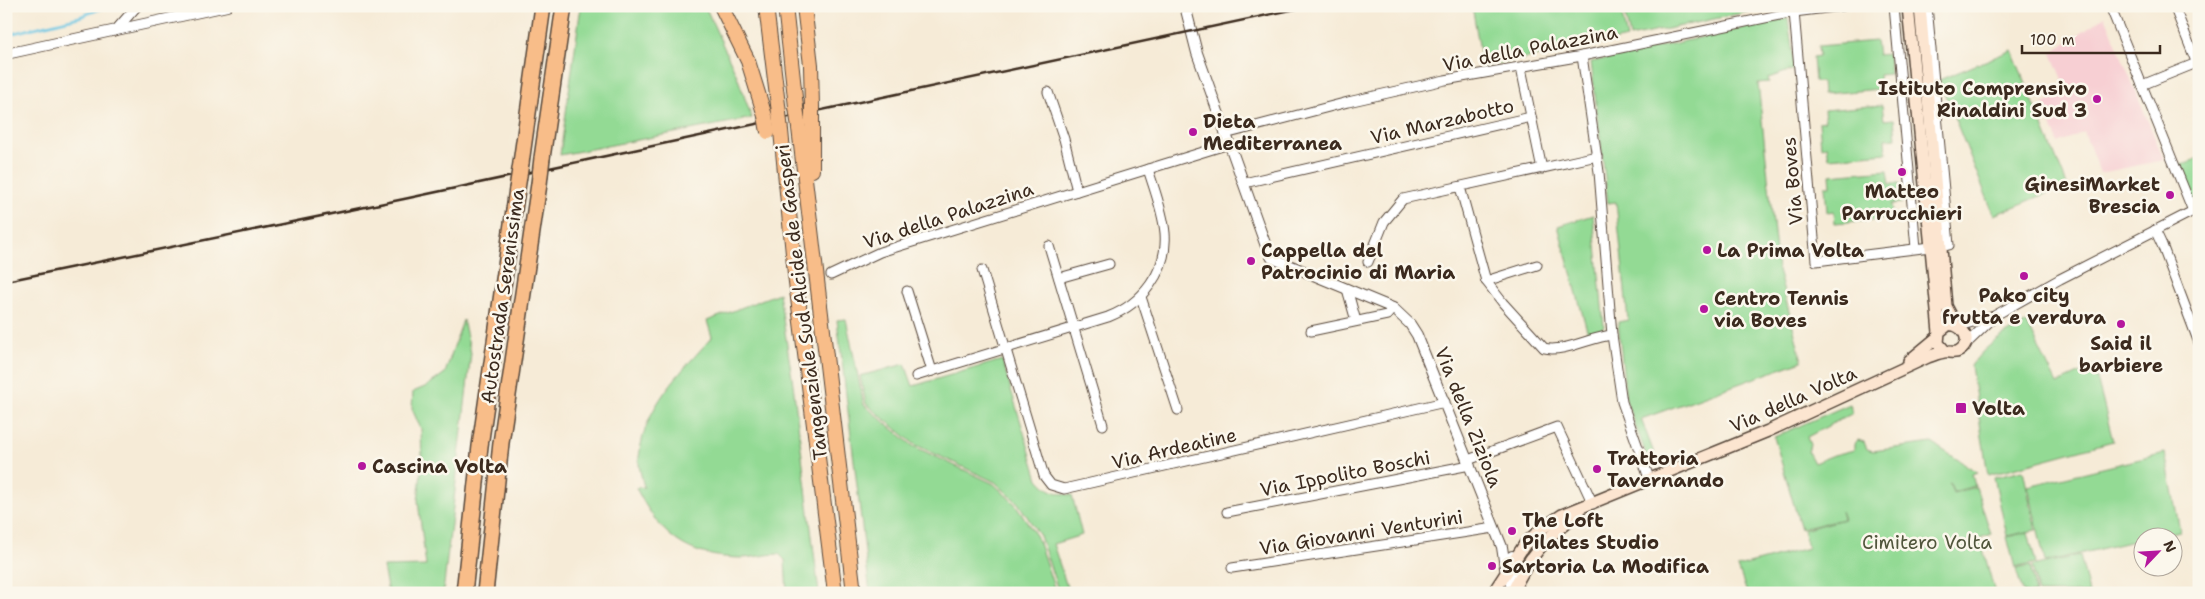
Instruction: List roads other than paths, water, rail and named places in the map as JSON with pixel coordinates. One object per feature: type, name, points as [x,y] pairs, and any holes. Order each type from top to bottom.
[{"type":"highway","name":"Autostrada Serenissima","points":[[464,593],[478,464],[543,6]]},
{"type":"highway","name":"Autostrada Serenissima","points":[[485,593],[501,444],[564,6]]},
{"type":"highway","points":[[721,6],[772,115]]},
{"type":"highway","name":"Tangenziale Sud Alcide de Gasperi","points":[[766,6],[772,115],[786,177],[796,280],[828,537],[833,593]]},
{"type":"highway","name":"Tangenziale Sud Alcide de Gasperi","points":[[785,6],[796,107],[806,126],[812,220],[822,275],[831,408],[854,593]]},
{"type":"highway","points":[[804,6],[812,107],[806,126]]},
{"type":"main road","points":[[1908,6],[1936,247],[1946,306],[1958,326],[1965,332],[1965,344]]},
{"type":"main road","points":[[1920,6],[1936,247],[1940,341]]},
{"type":"main road","name":"Via della Volta","points":[[1493,593],[1525,544],[1548,524],[1562,516],[1776,427],[1900,368],[1940,341],[1948,325],[1958,326]]},
{"type":"main road","name":"Via della Volta","points":[[1940,341],[1957,352],[1965,344]]},
{"type":"main road","name":"Via della Volta","points":[[1512,592],[1521,571],[1535,552],[1554,533],[1590,505]]},
{"type":"street","points":[[115,31],[137,6]]},
{"type":"street","points":[[6,54],[227,6]]},
{"type":"street","name":"Via della Ziziola","points":[[1185,6],[1197,53],[1267,249],[1272,258],[1393,308],[1402,314],[1418,335],[1502,547]]},
{"type":"street","name":"Via della Palazzina","points":[[822,275],[880,252],[1148,169],[1227,139],[1348,102],[1445,80],[1521,68],[1794,12],[1843,6]]},
{"type":"street","points":[[1894,6],[1916,248]]},
{"type":"street","points":[[1927,6],[1949,245],[1936,247]]},
{"type":"street","points":[[2110,6],[2196,210]]},
{"type":"street","points":[[2142,85],[2198,65],[2174,6]]},
{"type":"street","name":"Via Boves","points":[[1794,12],[1816,261],[1936,247]]},
{"type":"street","points":[[1582,56],[1597,156],[1612,335],[1622,402],[1650,480]]},
{"type":"street","name":"Via Marzabotto","points":[[1521,68],[1542,168]]},
{"type":"street","points":[[1048,92],[1064,139],[1077,191]]},
{"type":"street","name":"Via Marzabotto","points":[[1244,183],[1531,117]]},
{"type":"street","points":[[1368,262],[1384,222],[1403,199],[1597,156]]},
{"type":"street","points":[[916,376],[1121,312],[1141,297],[1153,281],[1164,248],[1163,221],[1148,169]]},
{"type":"street","points":[[1460,187],[1486,281],[1503,303],[1544,348],[1553,350],[1597,337],[1612,335]]},
{"type":"street","name":"Via della Volta","points":[[1958,326],[1994,316],[2089,263],[2196,210]]},
{"type":"street","points":[[2155,230],[2199,343]]},
{"type":"street","points":[[1049,246],[1103,425]]},
{"type":"street","points":[[1059,278],[1109,264]]},
{"type":"street","points":[[1486,281],[1538,266]]},
{"type":"street","name":"Via Ardeatine","points":[[982,270],[1044,476],[1051,484],[1064,490],[1445,402]]},
{"type":"street","points":[[1347,289],[1356,321]]},
{"type":"street","points":[[907,290],[932,372]]},
{"type":"street","points":[[1141,297],[1178,410]]},
{"type":"street","points":[[1311,331],[1387,315],[1393,308]]},
{"type":"street","name":"Via della Volta","points":[[1965,344],[1994,316]]},
{"type":"street","name":"Via Ippolito Boschi","points":[[1227,512],[1469,463],[1557,427],[1590,505]]},
{"type":"street","name":"Via Giovanni Venturini","points":[[1232,568],[1494,528]]},
{"type":"street","points":[[1502,547],[1515,560],[1518,568],[1510,582],[1512,592]]},
{"type":"street","points":[[1502,547],[1506,574]]},
{"type":"waterway","points":[[6,35],[79,17],[108,6]]},
{"type":"railway","points":[[6,281],[404,199],[1310,6]]},
{"type":"place","name":"Istituto Comprensivo Rinaldini Sud 3","points":[[2097,99]]},
{"type":"place","name":"Dieta Mediterranea","points":[[1193,132]]},
{"type":"place","name":"Matteo Parrucchieri","points":[[1902,172]]},
{"type":"place","name":"GinesiMarket Brescia","points":[[2170,195]]},
{"type":"place","name":"La Prima Volta","points":[[1707,250]]},
{"type":"place","name":"Cappella del Patrocinio di Maria","points":[[1251,261]]},
{"type":"place","name":"Pako city frutta e verdura","points":[[2024,276]]},
{"type":"place","name":"Centro Tennis via Boves","points":[[1704,309]]},
{"type":"place","name":"Said il barbiere","points":[[2121,324]]},
{"type":"place","name":"Volta","points":[[1961,408]]},
{"type":"place","name":"Cascina Volta","points":[[362,466]]},
{"type":"place","name":"Trattoria Tavernando","points":[[1597,469]]},
{"type":"place","name":"The Loft Pilates Studio","points":[[1512,531]]},
{"type":"place","name":"Sartoria La Modifica","points":[[1492,566]]},
{"type":"park label","name":"Cimitero Volta","points":[[1927,542]]}]
